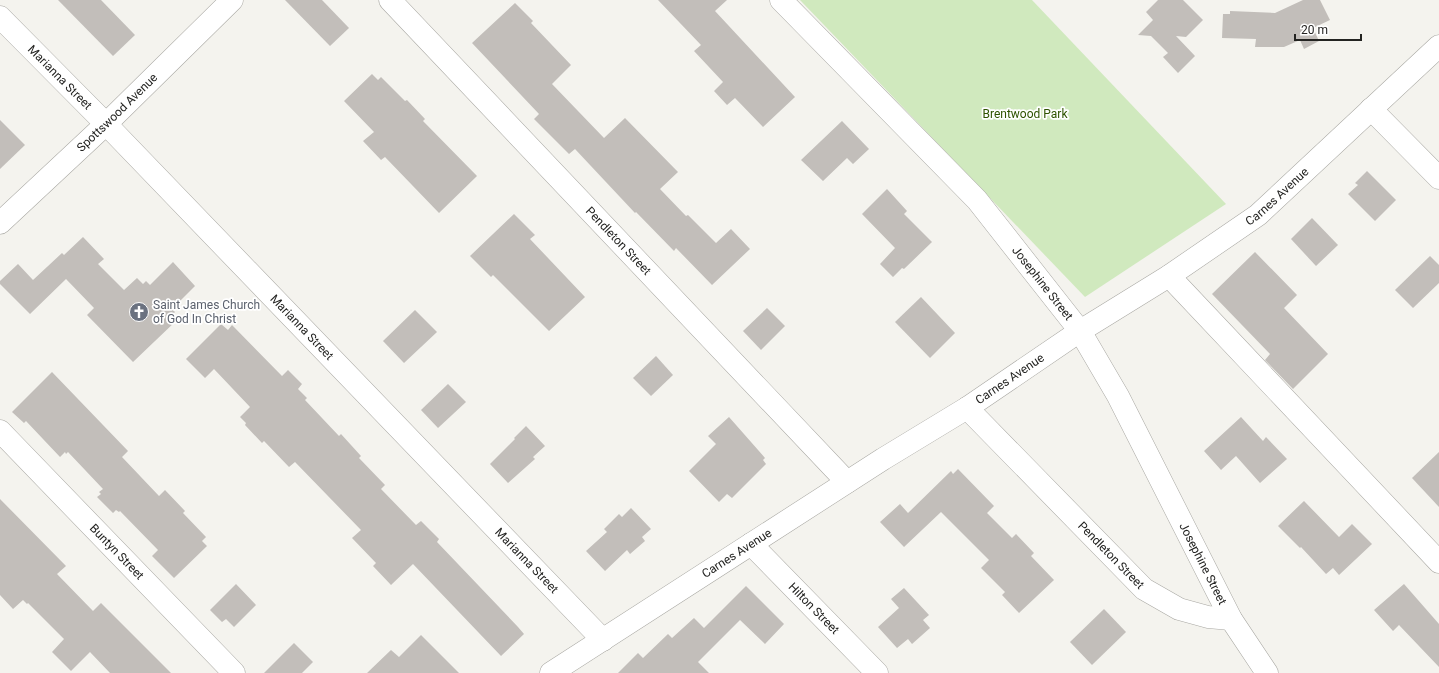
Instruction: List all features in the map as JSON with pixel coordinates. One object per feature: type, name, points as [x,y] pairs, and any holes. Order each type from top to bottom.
[{"type":"street","name":"Spottswood Avenue","points":[[0,223],[106,124],[232,0]]},
{"type":"street","name":"Pendleton Street","points":[[390,0],[847,482]]},
{"type":"street","name":"Josephine Street","points":[[781,0],[977,200],[1080,331],[1118,396],[1232,619]]},
{"type":"street","name":"Marianna Street","points":[[0,16],[603,640]]},
{"type":"street","name":"Carnes Avenue","points":[[551,673],[847,482],[967,408],[1080,331],[1169,276],[1258,215],[1439,46]]},
{"type":"street","points":[[1371,109],[1439,178]]},
{"type":"street","points":[[1169,276],[1439,562]]},
{"type":"street","name":"Pendleton Street","points":[[967,408],[1144,589],[1179,609],[1208,617],[1232,619]]},
{"type":"street","name":"Buntyn Street","points":[[0,431],[234,673]]},
{"type":"street","name":"Hilton Street","points":[[751,544],[877,673]]},
{"type":"street","points":[[1232,619],[1266,673]]},
{"type":"green space","name":"Brentwood Park","points":[[800,0],[1032,0],[1226,204],[1085,297]]},
{"type":"building","points":[[58,0],[101,0],[135,35],[113,56]]},
{"type":"building","points":[[285,0],[322,0],[349,28],[330,46]]},
{"type":"building","points":[[658,0],[727,0],[715,11],[795,97],[763,127],[735,98],[727,105],[714,91],[723,82],[694,51],[701,45]]},
{"type":"building","points":[[1158,0],[1183,0],[1203,20],[1186,37],[1176,36],[1195,56],[1178,73],[1163,57],[1168,53],[1151,36],[1138,35],[1153,20],[1146,12]]},
{"type":"building","points":[[1303,0],[1320,0],[1330,20],[1313,28],[1319,41],[1304,49],[1300,40],[1284,47],[1255,47],[1256,39],[1222,38],[1223,14],[1230,14],[1230,11],[1275,13]]},
{"type":"building","points":[[515,3],[533,21],[531,23],[571,65],[552,84],[604,138],[625,118],[678,172],[660,189],[686,216],[688,215],[716,243],[731,229],[750,249],[712,285],[676,248],[674,251],[636,212],[635,213],[575,149],[569,154],[534,119],[539,114],[472,43]]},
{"type":"building","points":[[372,74],[378,80],[381,77],[405,101],[407,100],[425,119],[423,121],[477,176],[439,213],[385,157],[381,160],[363,141],[374,132],[344,101]]},
{"type":"building","points":[[0,120],[25,145],[0,169]]},
{"type":"building","points":[[842,121],[869,149],[853,164],[847,158],[823,181],[801,160]]},
{"type":"building","points":[[1367,171],[1396,200],[1375,221],[1348,194],[1358,185],[1355,183]]},
{"type":"building","points":[[887,189],[907,211],[904,214],[932,242],[904,269],[902,268],[893,277],[880,264],[895,248],[862,214]]},
{"type":"building","points":[[514,214],[535,235],[530,239],[585,297],[549,331],[493,275],[491,277],[470,256]]},
{"type":"building","points":[[1312,218],[1338,245],[1316,266],[1291,239]]},
{"type":"building","points":[[83,237],[104,259],[98,264],[124,290],[137,278],[143,284],[146,281],[150,285],[173,262],[195,286],[172,309],[175,312],[172,315],[177,320],[133,362],[87,315],[94,308],[66,279],[30,314],[0,284],[0,281],[18,264],[33,280],[62,253],[64,255]]},
{"type":"building","points":[[1255,252],[1297,295],[1284,308],[1328,354],[1293,389],[1265,360],[1270,354],[1212,294]]},
{"type":"building","points":[[1430,256],[1439,265],[1439,283],[1413,308],[1395,290]]},
{"type":"building","points":[[921,297],[955,333],[930,358],[895,322]]},
{"type":"building","points":[[767,308],[785,326],[761,350],[743,331]]},
{"type":"building","points":[[415,310],[437,332],[404,363],[383,341]]},
{"type":"building","points":[[221,324],[228,330],[232,325],[282,376],[288,370],[302,384],[298,389],[307,398],[305,400],[339,436],[341,434],[361,456],[359,458],[385,485],[381,489],[416,525],[421,521],[439,539],[437,542],[524,634],[501,656],[413,564],[391,585],[373,566],[376,563],[352,538],[361,530],[295,462],[289,467],[264,441],[262,443],[245,425],[246,423],[240,417],[250,407],[214,369],[205,378],[186,359]]},
{"type":"building","points":[[656,356],[673,375],[651,396],[633,378]]},
{"type":"building","points":[[52,372],[128,451],[122,457],[159,496],[165,490],[185,511],[183,513],[206,537],[202,541],[207,546],[174,578],[152,556],[158,550],[120,511],[119,512],[116,510],[113,513],[97,497],[101,494],[99,492],[103,489],[68,452],[66,454],[65,452],[60,457],[26,421],[24,423],[12,412]]},
{"type":"building","points":[[448,384],[466,402],[438,428],[421,410]]},
{"type":"building","points":[[729,417],[765,458],[763,460],[766,464],[732,498],[727,494],[719,502],[689,471],[716,444],[708,436]]},
{"type":"building","points":[[1241,417],[1263,441],[1266,437],[1287,459],[1260,483],[1236,456],[1221,470],[1204,451]]},
{"type":"building","points":[[526,426],[545,446],[533,457],[535,459],[508,483],[490,464]]},
{"type":"building","points":[[1439,452],[1439,507],[1412,478]]},
{"type":"building","points":[[958,469],[994,506],[987,513],[1012,538],[1016,534],[1034,553],[1031,556],[1054,580],[1019,613],[1002,595],[1005,592],[981,568],[989,560],[941,512],[904,547],[880,522],[900,504],[908,513],[951,471],[953,474]]},
{"type":"building","points":[[0,499],[66,566],[57,574],[93,611],[101,603],[171,673],[110,673],[90,652],[71,671],[52,652],[64,639],[28,603],[27,604],[23,600],[13,609],[0,595]]},
{"type":"building","points":[[1304,501],[1339,537],[1352,524],[1372,544],[1339,575],[1333,568],[1326,574],[1301,547],[1300,548],[1278,526]]},
{"type":"building","points":[[631,508],[651,529],[642,537],[645,541],[630,554],[627,550],[605,571],[586,551],[607,532],[604,529],[619,514],[622,517]]},
{"type":"building","points":[[236,584],[256,605],[234,627],[226,619],[222,622],[210,610]]},
{"type":"building","points":[[1404,584],[1439,624],[1439,667],[1399,625],[1393,631],[1374,610]]},
{"type":"building","points":[[746,586],[784,624],[765,644],[740,620],[698,662],[709,673],[618,673],[638,653],[643,658],[668,634],[672,638],[694,618],[704,628]]},
{"type":"building","points":[[904,588],[929,615],[923,620],[930,628],[912,644],[908,639],[897,648],[878,627],[899,608],[891,599]]},
{"type":"building","points":[[1104,609],[1126,632],[1092,665],[1070,642]]},
{"type":"building","points":[[421,635],[459,673],[367,673],[391,650],[399,657]]},
{"type":"building","points":[[294,643],[313,662],[302,673],[264,673]]},
{"type":"place","name":"Saint James Church of God In Christ","points":[[139,312]]}]
